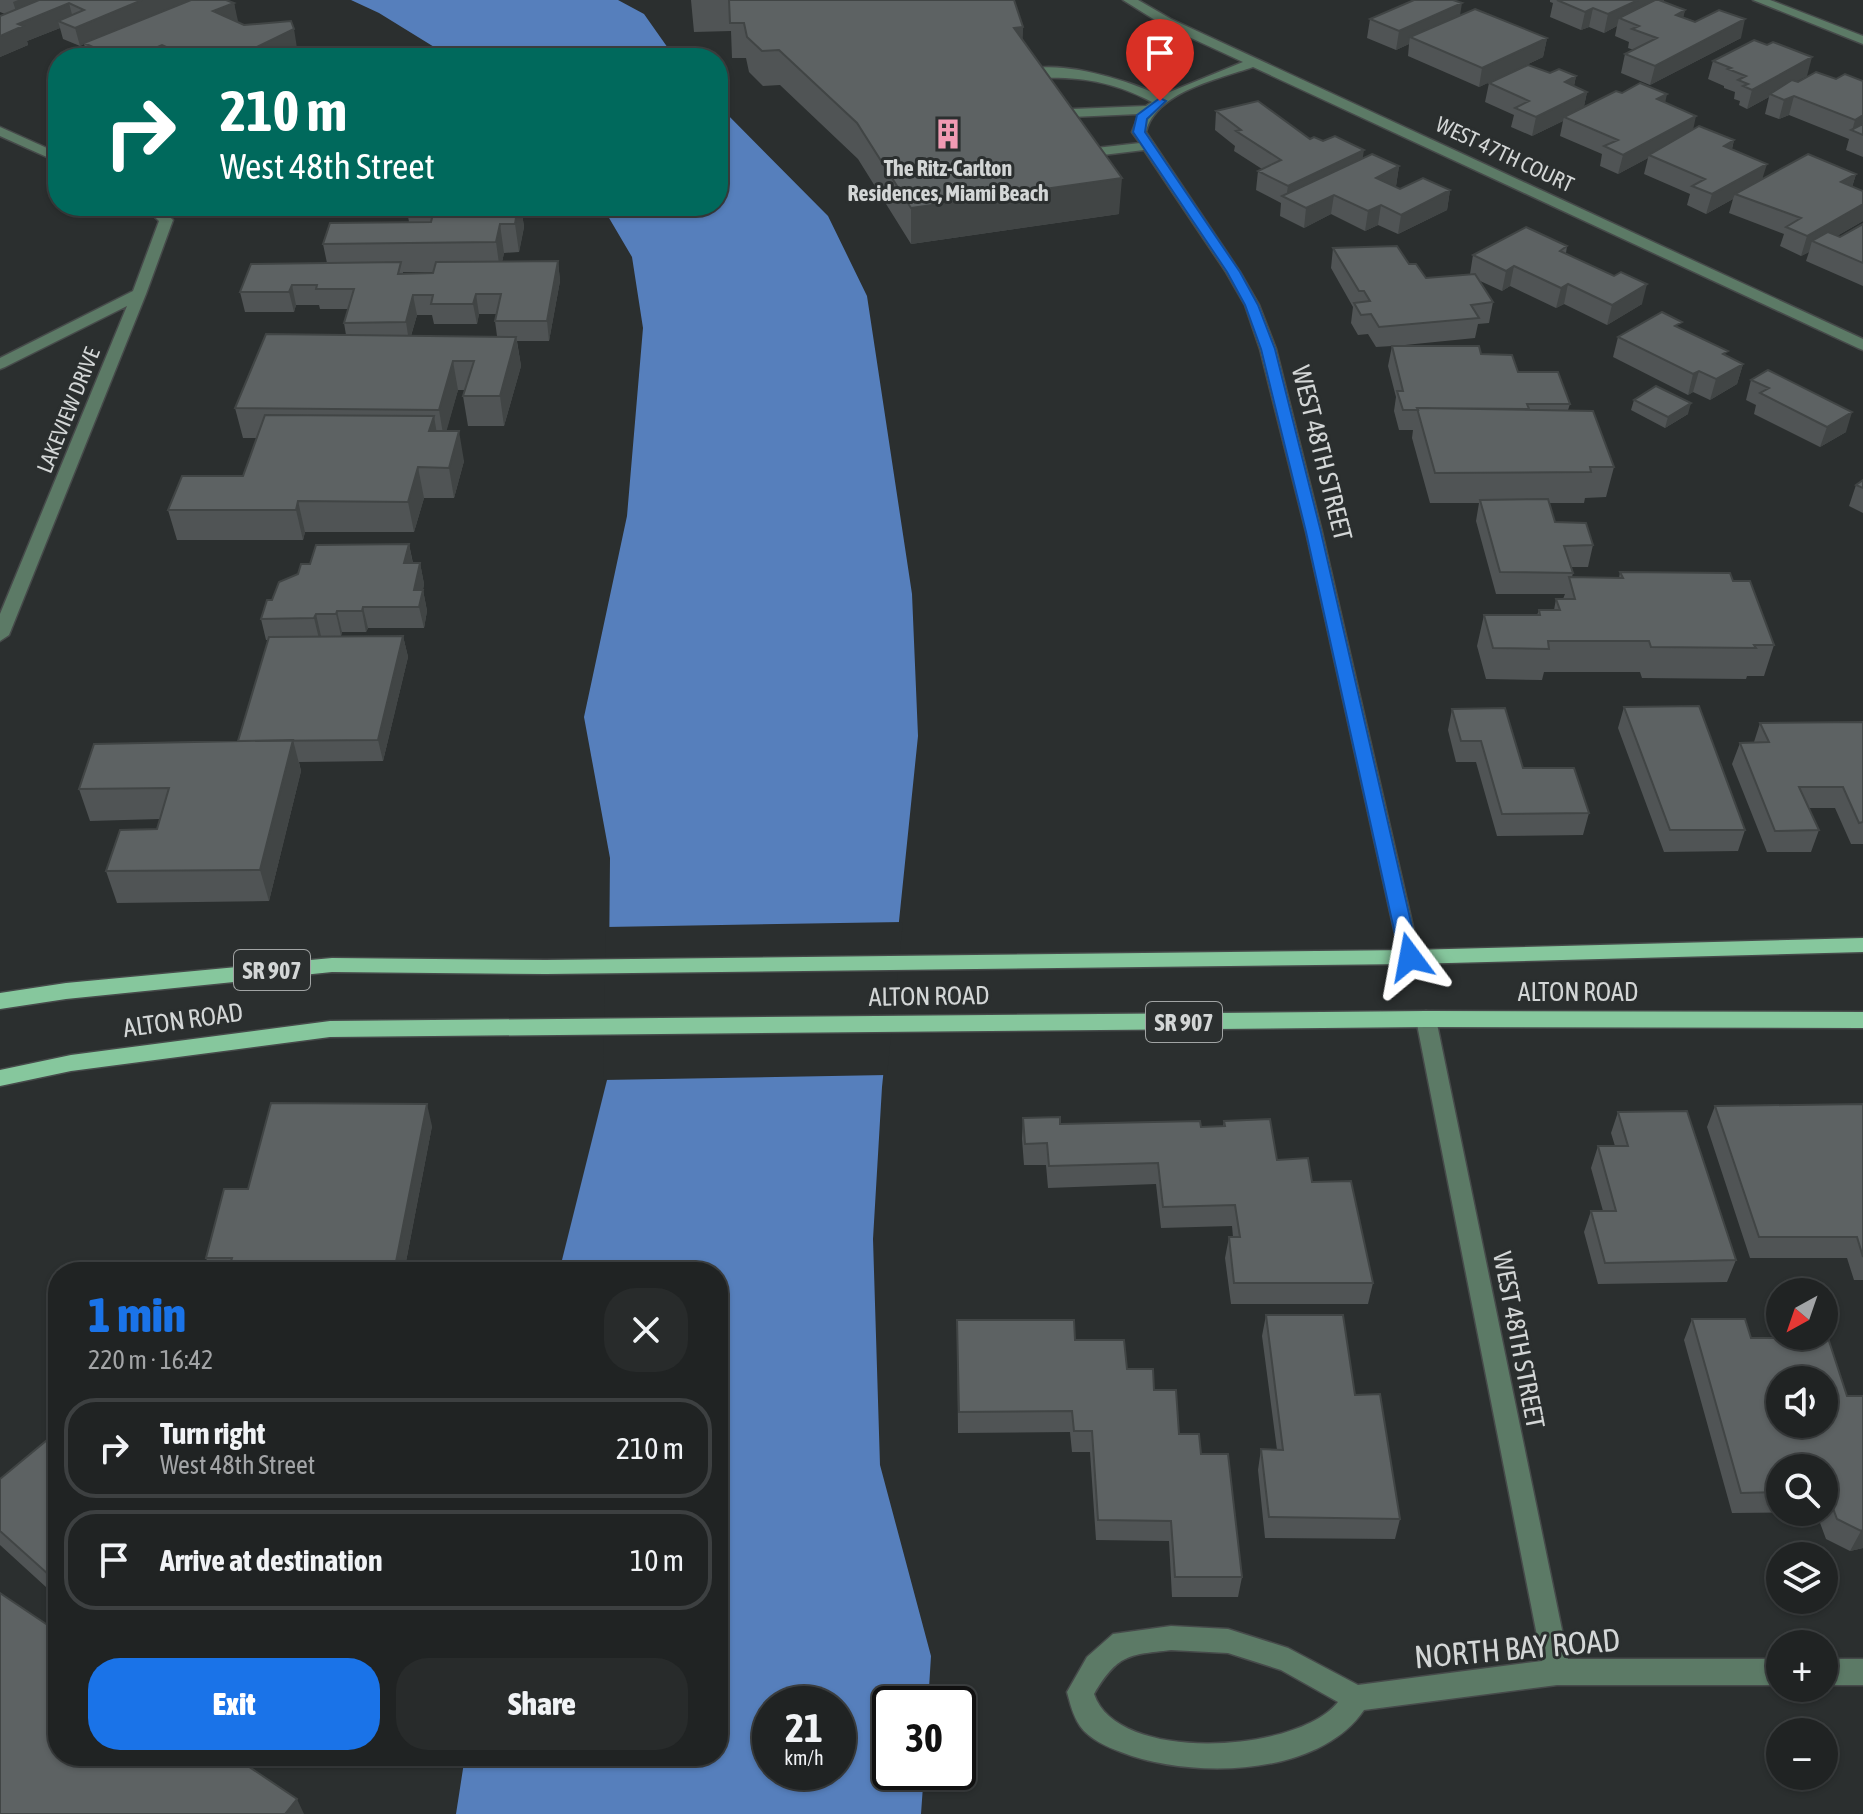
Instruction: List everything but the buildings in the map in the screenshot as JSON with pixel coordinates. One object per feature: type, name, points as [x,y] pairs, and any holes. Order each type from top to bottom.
[{"type":"main road","name":"ALTON ROAD","points":[[0,1001],[66,991],[332,965],[546,967],[1410,957],[1863,945]]},
{"type":"main road","name":"ALTON ROAD","points":[[0,1078],[71,1063],[330,1029],[1426,1019],[1863,1020]]},
{"type":"street","name":"WEST 47TH COURT","points":[[1129,0],[1158,17],[1863,345]]},
{"type":"street","points":[[1759,0],[1863,40]]},
{"type":"street","points":[[1049,114],[1154,106],[1255,62]]},
{"type":"street","points":[[1022,75],[1070,71],[1104,76],[1132,86],[1154,106]]},
{"type":"street","points":[[1078,154],[1146,146],[1138,126],[1154,106]]},
{"type":"street","points":[[0,131],[48,153]]},
{"type":"street","name":"WEST 48TH STREET","points":[[1146,146],[1233,272],[1252,305],[1268,349],[1314,532],[1410,957]]},
{"type":"street","name":"LAKEVIEW DRIVE","points":[[0,635],[139,294],[166,220],[161,216]]},
{"type":"street","points":[[0,364],[139,294]]},
{"type":"street","name":"WEST 48TH STREET","points":[[1426,1019],[1557,1672]]},
{"type":"street","points":[[1171,1638],[1228,1641],[1243,1645],[1288,1660],[1356,1698],[1339,1721],[1314,1736],[1231,1757],[1169,1754],[1126,1742],[1091,1719],[1080,1692],[1096,1666],[1122,1643],[1171,1638]]},
{"type":"street","name":"NORTH BAY ROAD","points":[[1356,1698],[1557,1672],[1766,1672]]},
{"type":"street","points":[[1838,1672],[1863,1672]]},
{"type":"water","points":[[351,0],[618,0],[644,14],[668,48],[436,48],[379,13]]},
{"type":"water","points":[[728,115],[828,216],[867,296],[912,594],[918,736],[882,1087],[873,1239],[880,1465],[931,1656],[929,1686],[872,1686],[872,1790],[923,1790],[921,1814],[456,1814],[463,1766],[728,1766],[728,1262],[562,1262],[608,1076],[610,858],[584,717],[627,516],[643,328],[632,257],[608,216],[728,216]]},
{"type":"pier","points":[[903,922],[887,1075],[603,1080],[606,927]]},
{"type":"place","name":"The Ritz-Carlton Residences, Miami Beach","points":[[948,134]]},
{"type":"route","points":[[1160,101],[1147,110],[1138,126],[1139,132],[1233,272],[1252,305],[1268,349],[1314,532],[1410,957]]}]
